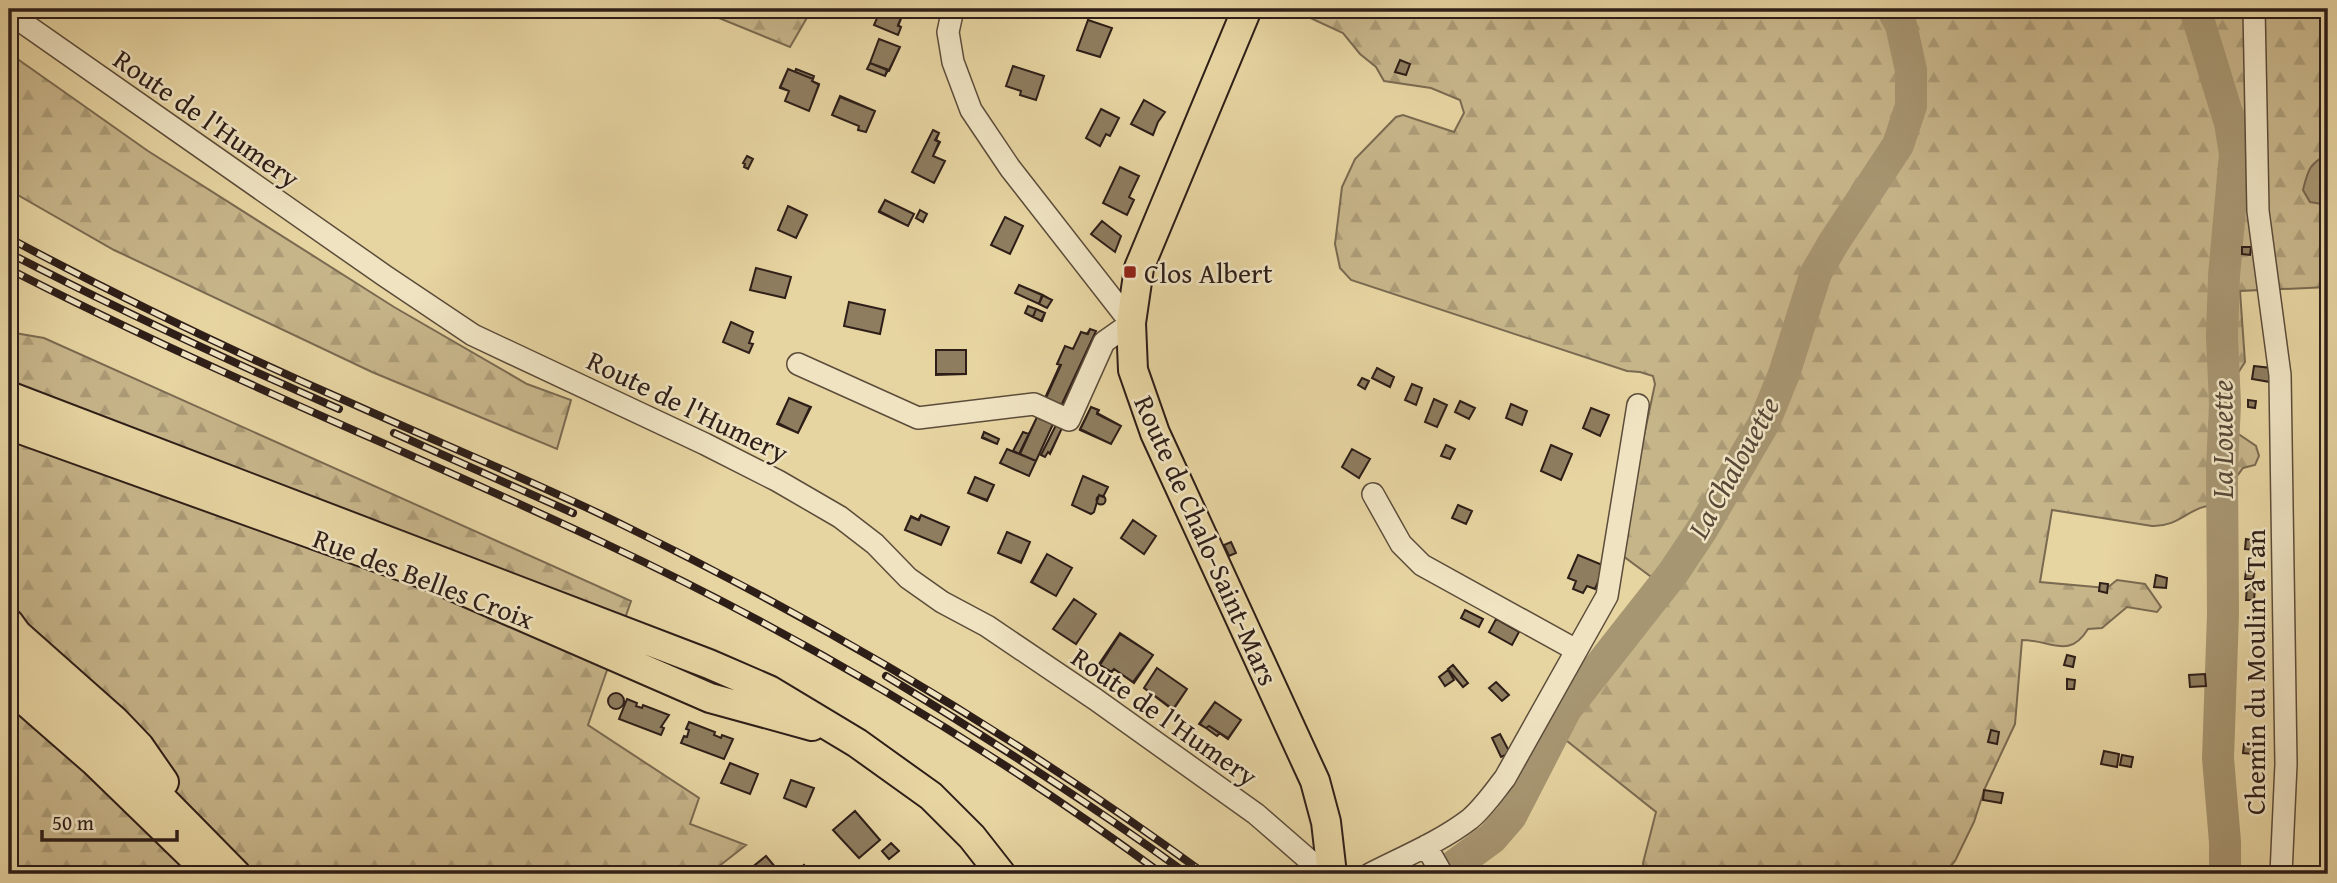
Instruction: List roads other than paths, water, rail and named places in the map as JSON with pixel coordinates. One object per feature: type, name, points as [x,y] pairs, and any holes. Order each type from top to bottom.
[{"type":"main road","name":"Route de Chalo-Saint-Mars","points":[[1247,9],[1139,268],[1132,323],[1133,370],[1155,433],[1315,781],[1326,822],[1332,874]]},
{"type":"main road","points":[[9,396],[145,447]]},
{"type":"main road","points":[[9,423],[145,447]]},
{"type":"main road","name":"Rue des Belles Croix","points":[[9,423],[432,577],[710,698],[766,701]]},
{"type":"main road","name":"Rue des Belles Croix","points":[[145,447],[709,664],[766,701],[857,743],[931,796],[972,837],[1001,874]]},
{"type":"main road","points":[[9,623],[17,634],[115,721],[139,747],[201,837]]},
{"type":"main road","points":[[9,664],[107,743],[236,874]]},
{"type":"main road","points":[[9,687],[94,762],[209,874]]},
{"type":"street","points":[[798,364],[918,418],[1034,404],[1069,420],[1104,342],[1132,323],[1010,168],[971,110],[953,62],[948,32],[953,9]]},
{"type":"street","name":"Chemin du Moulin à Tan","points":[[2254,9],[2258,211],[2280,375],[2286,764],[2281,874]]},
{"type":"street","name":"Route de l'Humery","points":[[9,13],[473,335],[705,444],[778,481],[840,517],[875,544],[908,578],[942,602],[988,626],[1138,730],[1256,814],[1325,874]]},
{"type":"street","points":[[1370,874],[1426,846],[1469,819],[1487,802],[1505,778],[1607,596],[1638,405]]},
{"type":"street","points":[[1373,494],[1401,544],[1422,565],[1576,650]]},
{"type":"street","points":[[1426,846],[1439,871]]},
{"type":"waterway","name":"La Chalouette","points":[[1443,874],[1492,838],[1511,816],[1566,709],[1673,573],[1703,528],[1764,423],[1784,374],[1816,273],[1898,145],[1911,106],[1911,70],[1901,25],[1892,9]]},
{"type":"waterway","name":"La Louette","points":[[2195,9],[2230,123],[2235,154],[2224,276],[2222,337],[2225,404],[2222,468],[2223,614],[2218,758],[2225,874]]},
{"type":"railway","points":[[9,238],[222,345],[588,508],[698,562],[848,643],[993,730],[1205,874]]},
{"type":"railway","points":[[9,253],[173,334],[339,409]]},
{"type":"railway","points":[[9,269],[156,341],[677,578],[821,654],[961,737],[1162,874]]},
{"type":"railway","points":[[394,433],[573,513]]},
{"type":"railway","points":[[886,676],[1039,772],[1187,874]]},
{"type":"place","name":"Clos Albert","points":[[1130,272]]}]
